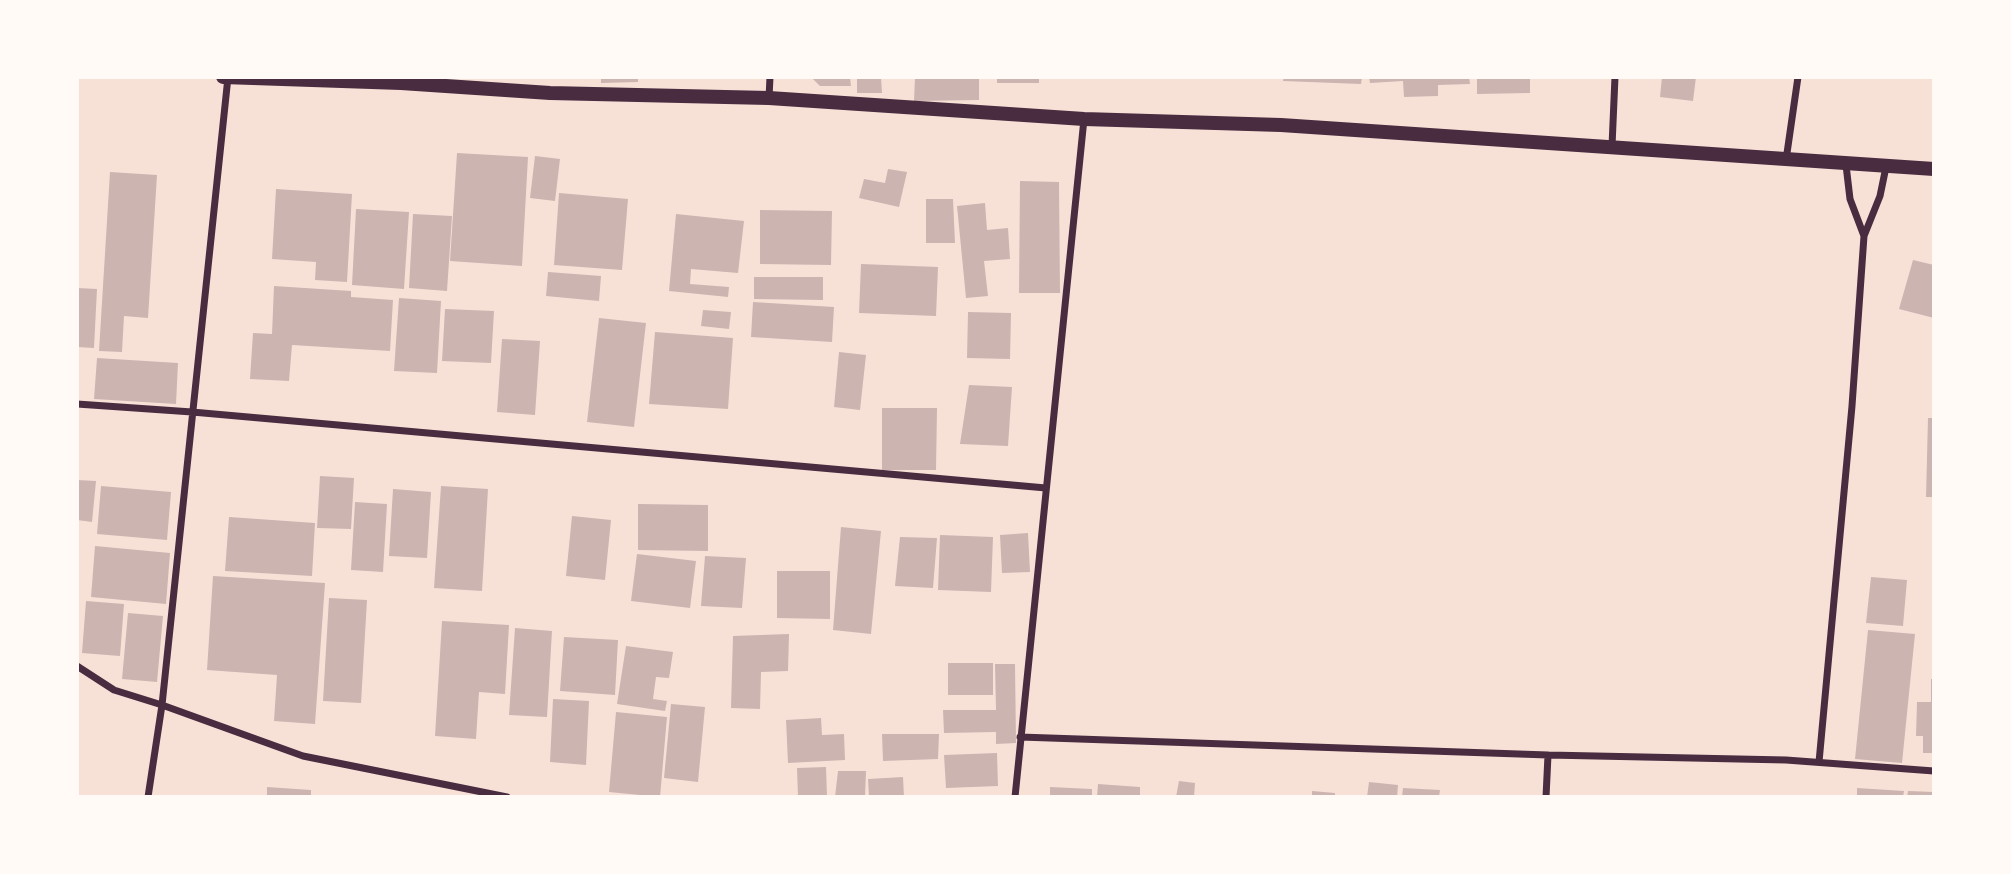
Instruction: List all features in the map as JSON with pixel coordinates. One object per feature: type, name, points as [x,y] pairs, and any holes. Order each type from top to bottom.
[{"type":"main road","points":[[225,77],[401,83],[550,93],[769,97],[1084,118],[1281,125],[1934,169]]},
{"type":"street","points":[[148,797],[162,705],[225,77]]},
{"type":"street","points":[[769,97],[770,77]]},
{"type":"street","points":[[1612,146],[1615,77]]},
{"type":"street","points":[[1786,161],[1798,77]]},
{"type":"street","points":[[1015,797],[1084,118]]},
{"type":"street","points":[[1846,165],[1850,199],[1864,236]]},
{"type":"street","points":[[1819,762],[1852,406],[1864,236],[1880,196],[1886,167]]},
{"type":"street","points":[[77,404],[1046,488]]},
{"type":"street","points":[[77,666],[114,690],[303,756],[507,797]]},
{"type":"street","points":[[1020,737],[1819,762],[1934,771]]},
{"type":"street","points":[[1546,797],[1548,755]]},
{"type":"building","points":[[601,77],[638,77],[638,82],[601,83]]},
{"type":"building","points":[[811,77],[850,77],[851,86],[820,86]]},
{"type":"building","points":[[857,77],[881,77],[882,93],[857,93]]},
{"type":"building","points":[[915,77],[979,77],[979,100],[914,101]]},
{"type":"building","points":[[997,77],[1039,77],[1039,83],[997,83]]},
{"type":"building","points":[[1284,77],[1362,77],[1361,84],[1283,81]]},
{"type":"building","points":[[1369,77],[1469,77],[1470,84],[1438,85],[1438,96],[1404,97],[1403,81],[1370,83]]},
{"type":"building","points":[[1477,77],[1530,77],[1530,93],[1477,94]]},
{"type":"building","points":[[1662,77],[1696,77],[1693,101],[1660,97]]},
{"type":"building","points":[[457,153],[528,157],[522,266],[450,261]]},
{"type":"building","points":[[535,156],[560,159],[555,201],[530,198]]},
{"type":"building","points":[[888,169],[907,172],[899,207],[859,198],[864,179],[885,183]]},
{"type":"building","points":[[110,172],[157,175],[148,318],[124,316],[122,352],[99,351]]},
{"type":"building","points":[[1020,181],[1059,182],[1060,293],[1019,293]]},
{"type":"building","points":[[276,189],[352,194],[347,282],[315,280],[316,262],[272,259]]},
{"type":"building","points":[[559,193],[628,199],[622,270],[554,265]]},
{"type":"building","points":[[926,199],[953,199],[955,243],[926,243]]},
{"type":"building","points":[[985,203],[987,230],[1008,228],[1010,259],[984,261],[988,296],[966,298],[957,206]]},
{"type":"building","points":[[356,209],[409,212],[404,289],[352,285]]},
{"type":"building","points":[[760,210],[832,211],[831,265],[760,264]]},
{"type":"building","points":[[413,214],[452,216],[447,291],[409,288]]},
{"type":"building","points":[[676,214],[744,221],[738,273],[691,269],[690,284],[729,287],[728,297],[669,291]]},
{"type":"building","points":[[1913,260],[1934,265],[1934,318],[1899,309]]},
{"type":"building","points":[[861,264],[938,267],[936,316],[859,313]]},
{"type":"building","points":[[548,272],[601,276],[599,301],[546,296]]},
{"type":"building","points":[[754,277],[823,277],[823,300],[754,299]]},
{"type":"building","points":[[274,286],[351,291],[351,297],[393,300],[390,351],[292,345],[289,381],[250,379],[253,333],[272,334]]},
{"type":"building","points":[[77,288],[97,289],[94,348],[77,347]]},
{"type":"building","points":[[399,298],[441,301],[437,373],[394,371]]},
{"type":"building","points":[[753,302],[834,307],[832,342],[751,337]]},
{"type":"building","points":[[445,309],[494,311],[491,363],[442,361]]},
{"type":"building","points":[[703,310],[731,312],[729,329],[701,326]]},
{"type":"building","points":[[968,312],[1011,313],[1010,359],[967,358]]},
{"type":"building","points":[[599,318],[646,323],[634,427],[587,422]]},
{"type":"building","points":[[655,332],[733,338],[728,409],[649,404]]},
{"type":"building","points":[[502,339],[540,341],[535,415],[497,412]]},
{"type":"building","points":[[839,352],[866,355],[860,410],[834,407]]},
{"type":"building","points":[[97,358],[178,363],[176,404],[94,399]]},
{"type":"building","points":[[969,385],[1012,387],[1008,446],[960,444]]},
{"type":"building","points":[[882,408],[937,408],[936,470],[882,470]]},
{"type":"building","points":[[1928,418],[1934,418],[1934,497],[1926,497]]},
{"type":"building","points":[[320,476],[354,478],[351,529],[317,528]]},
{"type":"building","points":[[77,480],[96,481],[92,522],[77,520]]},
{"type":"building","points":[[101,486],[171,492],[167,540],[97,534]]},
{"type":"building","points":[[441,486],[488,489],[482,591],[434,588]]},
{"type":"building","points":[[393,489],[431,492],[427,558],[389,556]]},
{"type":"building","points":[[355,502],[387,504],[383,572],[351,570]]},
{"type":"building","points":[[638,504],[708,505],[708,551],[638,550]]},
{"type":"building","points":[[572,516],[611,520],[605,580],[566,576]]},
{"type":"building","points":[[229,517],[315,523],[312,576],[225,571]]},
{"type":"building","points":[[841,527],[881,531],[871,634],[833,630]]},
{"type":"building","points":[[1028,533],[1030,572],[1002,573],[1000,535]]},
{"type":"building","points":[[940,535],[993,537],[991,592],[938,590]]},
{"type":"building","points":[[900,537],[937,538],[933,588],[895,586]]},
{"type":"building","points":[[95,546],[170,553],[166,604],[91,597]]},
{"type":"building","points":[[637,554],[696,561],[690,608],[631,601]]},
{"type":"building","points":[[705,556],[746,558],[742,608],[701,606]]},
{"type":"building","points":[[777,571],[830,571],[830,619],[777,618]]},
{"type":"building","points":[[213,576],[325,583],[315,724],[274,721],[277,675],[207,670]]},
{"type":"building","points":[[1871,577],[1907,580],[1903,626],[1866,623]]},
{"type":"building","points":[[329,598],[367,600],[361,703],[323,701]]},
{"type":"building","points":[[86,601],[124,604],[120,656],[82,653]]},
{"type":"building","points":[[128,613],[163,616],[157,682],[122,679]]},
{"type":"building","points":[[442,621],[509,625],[505,694],[479,692],[476,739],[435,736]]},
{"type":"building","points":[[515,628],[552,631],[547,717],[509,715]]},
{"type":"building","points":[[1868,630],[1915,634],[1902,763],[1855,759]]},
{"type":"building","points":[[789,634],[788,671],[761,672],[760,709],[731,708],[733,636]]},
{"type":"building","points":[[564,637],[618,640],[615,695],[560,691]]},
{"type":"building","points":[[626,646],[673,652],[669,678],[656,677],[653,699],[667,701],[665,711],[617,704]]},
{"type":"building","points":[[948,663],[993,663],[993,695],[948,695]]},
{"type":"building","points":[[995,664],[1015,664],[1016,743],[996,744],[996,732],[944,733],[943,710],[996,710]]},
{"type":"building","points":[[1931,679],[1934,679],[1934,753],[1923,753],[1923,736],[1916,736],[1917,702],[1931,702]]},
{"type":"building","points":[[553,699],[589,701],[586,765],[550,762]]},
{"type":"building","points":[[671,704],[705,707],[698,782],[664,778]]},
{"type":"building","points":[[616,712],[667,717],[660,797],[609,792]]},
{"type":"building","points":[[821,718],[822,735],[844,734],[845,760],[788,763],[786,720]]},
{"type":"building","points":[[882,734],[939,734],[938,759],[883,761]]},
{"type":"building","points":[[997,753],[998,786],[946,788],[944,755]]},
{"type":"building","points":[[826,767],[827,797],[798,797],[797,768]]},
{"type":"building","points":[[838,771],[866,771],[865,797],[835,797]]},
{"type":"building","points":[[903,777],[904,797],[869,797],[868,779]]},
{"type":"building","points":[[1179,781],[1195,783],[1194,797],[1176,797]]},
{"type":"building","points":[[1369,782],[1398,785],[1397,797],[1367,797]]},
{"type":"building","points":[[1098,784],[1140,787],[1140,797],[1097,797]]},
{"type":"building","points":[[267,787],[311,790],[311,797],[267,797]]},
{"type":"building","points":[[1050,787],[1092,789],[1092,797],[1050,797]]},
{"type":"building","points":[[1403,788],[1440,790],[1439,797],[1402,797]]},
{"type":"building","points":[[1857,788],[1904,791],[1903,797],[1857,797]]},
{"type":"building","points":[[1312,791],[1335,793],[1335,797],[1312,797]]},
{"type":"building","points":[[1908,791],[1934,792],[1934,797],[1907,797]]}]
